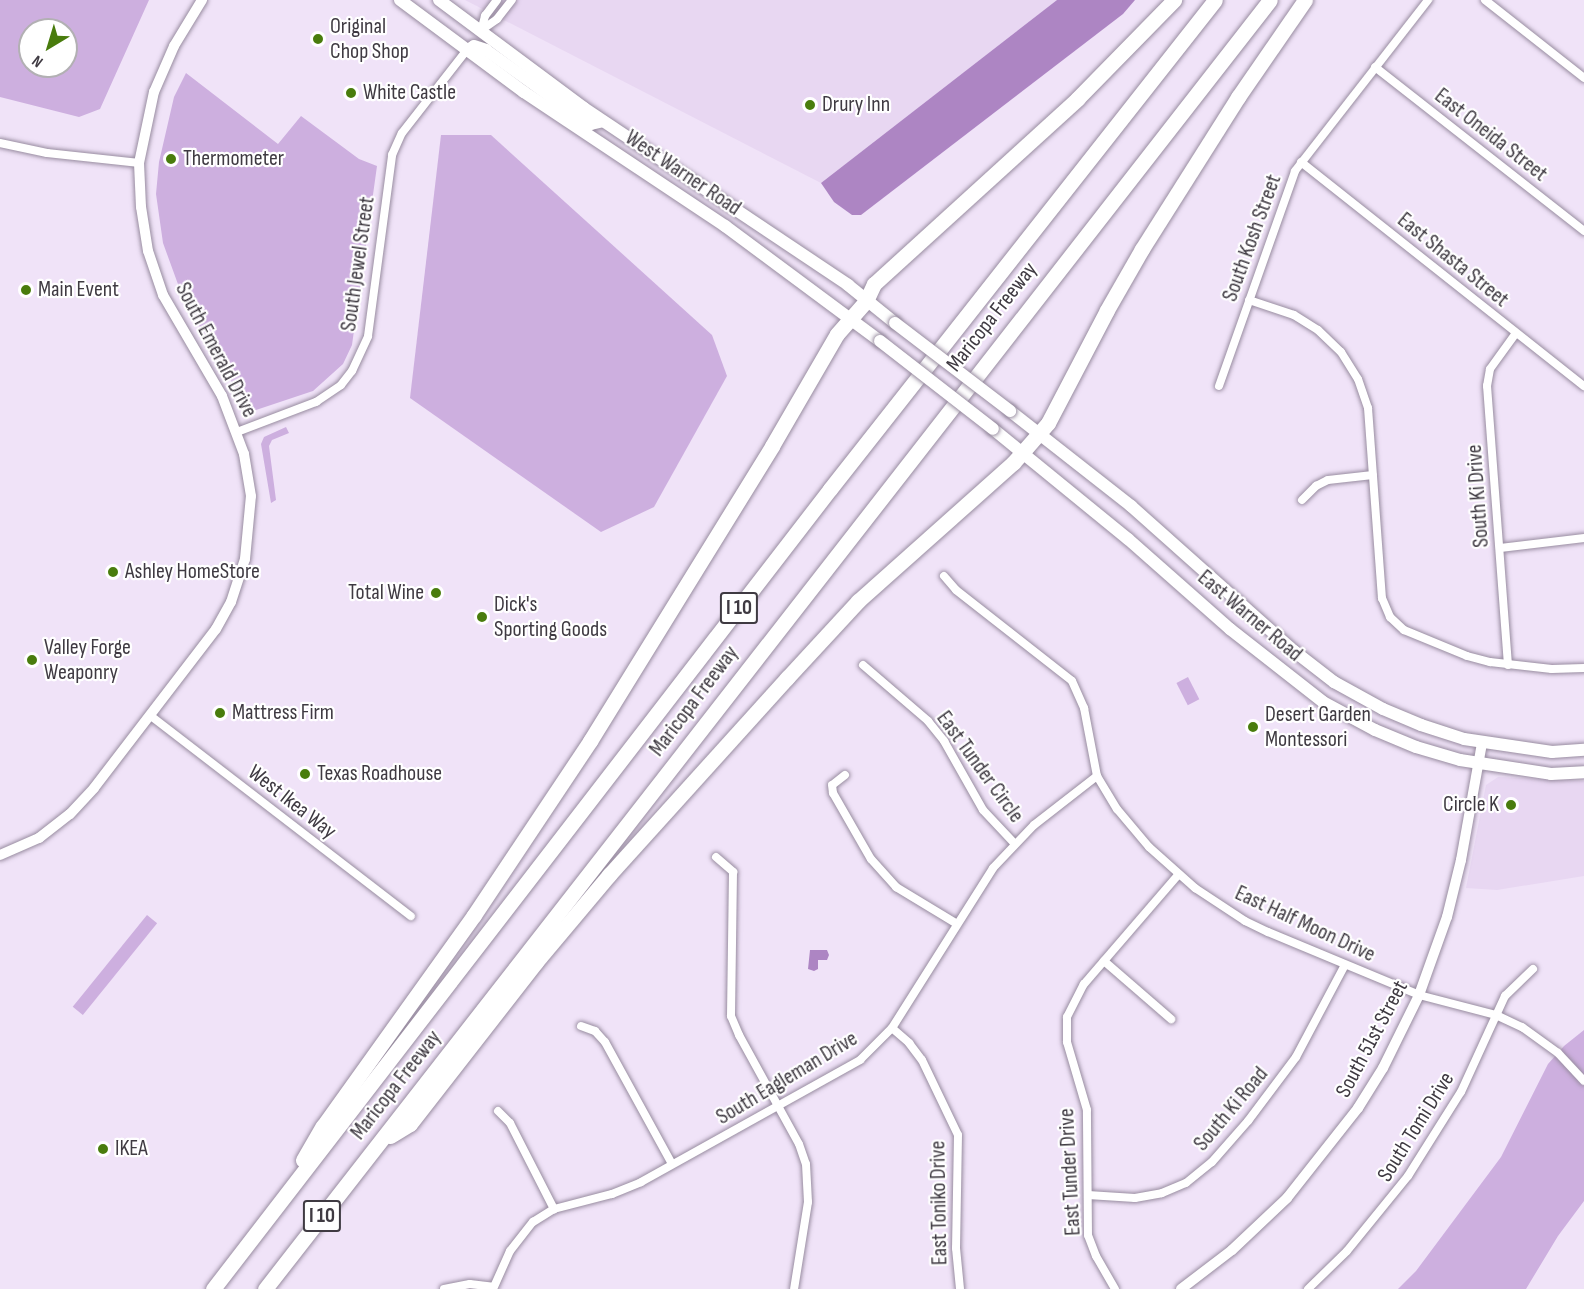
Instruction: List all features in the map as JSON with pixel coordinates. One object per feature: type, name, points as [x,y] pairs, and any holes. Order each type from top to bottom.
[{"type":"highway","points":[[268,1219],[323,1126],[474,915],[590,741],[772,446],[837,334],[866,301],[874,284],[1077,99],[1174,0]]},
{"type":"highway","name":"Maricopa Freeway","points":[[213,1289],[836,480],[1215,0]]},
{"type":"highway","name":"Maricopa Freeway","points":[[265,1289],[1270,0]]},
{"type":"highway","points":[[380,1142],[410,1124],[536,962],[609,875],[858,601],[1023,453],[1040,433],[1048,423],[1107,310],[1185,178],[1305,0]]},
{"type":"main road","name":"West Warner Road","points":[[400,0],[466,51],[725,226],[939,387]]},
{"type":"main road","name":"West Warner Road","points":[[439,0],[603,121],[848,285],[952,367]]},
{"type":"main road","points":[[466,51],[474,46],[486,50],[591,124],[603,121]]},
{"type":"main road","name":"East Warner Road","points":[[952,367],[1040,433],[1131,506],[1334,682],[1383,709],[1421,725],[1482,743],[1552,752],[1584,750]]},
{"type":"main road","name":"East Warner Road","points":[[939,387],[1128,539],[1230,629],[1323,702],[1375,730],[1416,747],[1478,764],[1551,774],[1584,772]]},
{"type":"main road","points":[[1304,687],[1317,669]]},
{"type":"street","name":"South Emerald Drive","points":[[3,854],[39,838],[70,814],[152,716],[216,629],[231,602],[245,559],[250,496],[244,454],[222,396],[170,308],[155,273],[144,229],[139,163],[159,78],[174,46],[202,0]]},
{"type":"street","points":[[480,32],[485,16],[497,0]]},
{"type":"street","points":[[480,32],[497,19],[512,0]]},
{"type":"street","name":"South Kosh Street","points":[[1219,386],[1288,185],[1301,162],[1428,0]]},
{"type":"street","points":[[1485,0],[1584,78]]},
{"type":"street","name":"South Jewel Street","points":[[237,432],[316,402],[341,385],[352,371],[368,336],[392,155],[402,133],[466,51]]},
{"type":"street","name":"East Oneida Street","points":[[1375,67],[1584,231]]},
{"type":"street","points":[[0,143],[46,153],[139,163]]},
{"type":"street","name":"East Shasta Street","points":[[1301,162],[1584,386]]},
{"type":"street","points":[[1249,300],[1294,315],[1318,330],[1341,352],[1358,379],[1368,408],[1382,598],[1390,617],[1404,630],[1467,656],[1508,665],[1552,669],[1584,668]]},
{"type":"street","name":"South Ki Drive","points":[[1508,665],[1487,386],[1490,369],[1516,333]]},
{"type":"street","points":[[1302,500],[1316,486],[1328,480],[1373,475]]},
{"type":"street","points":[[1500,548],[1584,538]]},
{"type":"street","name":"East Half Moon Drive","points":[[944,576],[956,590],[1072,681],[1084,708],[1097,776],[1117,809],[1179,874],[1245,921],[1419,995],[1496,1016],[1544,1042],[1584,1081]]},
{"type":"street","name":"East Tunder Circle","points":[[862,665],[928,721],[944,741],[983,810],[1014,843]]},
{"type":"street","name":"West Ikea Way","points":[[152,716],[411,916]]},
{"type":"street","name":"South 51st Street","points":[[1181,1289],[1232,1250],[1287,1198],[1326,1152],[1383,1068],[1419,995],[1451,901],[1482,743]]},
{"type":"street","points":[[845,775],[832,785],[833,793],[871,859],[896,887],[957,924]]},
{"type":"street","name":"South Eagleman Drive","points":[[493,1288],[502,1264],[519,1237],[533,1222],[554,1209],[612,1194],[672,1164],[860,1060],[892,1028],[976,892],[1014,843],[1097,776]]},
{"type":"street","points":[[716,857],[733,872],[732,1016],[738,1035],[799,1144],[806,1164],[809,1185],[794,1289]]},
{"type":"street","name":"East Tunder Drive","points":[[1115,1289],[1096,1256],[1088,1235],[1087,1110],[1073,1068],[1066,1029],[1072,1004],[1104,961],[1179,874]]},
{"type":"street","points":[[1104,961],[1171,1019]]},
{"type":"street","name":"South Ki Road","points":[[1088,1195],[1135,1198],[1162,1193],[1186,1183],[1212,1162],[1248,1121],[1296,1057],[1316,1023],[1345,964]]},
{"type":"street","name":"South Tomi Drive","points":[[1308,1289],[1347,1251],[1408,1176],[1461,1092],[1505,996],[1533,969]]},
{"type":"street","points":[[581,1026],[595,1031],[605,1042],[672,1164]]},
{"type":"street","name":"East Toniko Drive","points":[[892,1028],[909,1043],[922,1060],[958,1135],[956,1248],[960,1289]]},
{"type":"street","points":[[498,1111],[510,1123],[554,1209]]},
{"type":"street","points":[[444,1289],[470,1284],[493,1288]]},
{"type":"shaded area","points":[[0,0],[149,0],[100,109],[79,117],[0,97]]},
{"type":"shaded area","points":[[465,0],[1057,0],[821,183]]},
{"type":"shaded area","points":[[1057,0],[1135,0],[1123,14],[861,215],[852,215],[834,202],[821,183]]},
{"type":"shaded area","points":[[186,73],[278,144],[301,116],[359,159],[377,166],[352,345],[343,364],[313,391],[256,410],[245,405],[183,298],[163,243],[156,194],[159,162],[174,97]]},
{"type":"shaded area","points":[[441,135],[491,135],[712,335],[727,376],[654,507],[601,532],[410,398]]},
{"type":"shaded area","points":[[286,427],[289,433],[272,440],[269,446],[276,500],[271,503],[261,444],[264,437]]},
{"type":"shaded area","points":[[1188,677],[1199,699],[1188,705],[1176,683]]},
{"type":"shaded area","points":[[1498,777],[1584,781],[1584,876],[1497,890],[1466,888],[1486,785]]},
{"type":"shaded area","points":[[147,915],[157,923],[83,1015],[73,1007]]},
{"type":"shaded area","points":[[810,950],[827,950],[829,955],[827,960],[818,960],[818,969],[814,971],[808,969]]},
{"type":"shaded area","points":[[1584,1030],[1584,1201],[1558,1236],[1526,1289],[1398,1289],[1416,1271],[1501,1157],[1548,1064],[1564,1046]]},
{"type":"place","name":"Original Chop Shop","points":[[318,39]]},
{"type":"place","name":"White Castle","points":[[351,93]]},
{"type":"place","name":"Drury Inn","points":[[810,105]]},
{"type":"place","name":"Thermometer","points":[[171,159]]},
{"type":"place","name":"Main Event","points":[[26,290]]},
{"type":"place","name":"Ashley HomeStore","points":[[113,572]]},
{"type":"place","name":"Total Wine","points":[[436,593]]},
{"type":"place","name":"Dick's Sporting Goods","points":[[482,617]]},
{"type":"place","name":"Valley Forge Weaponry","points":[[32,660]]},
{"type":"place","name":"Mattress Firm","points":[[220,713]]},
{"type":"place","name":"Desert Garden Montessori","points":[[1253,727]]},
{"type":"place","name":"Texas Roadhouse","points":[[305,774]]},
{"type":"place","name":"Circle K","points":[[1511,805]]},
{"type":"place","name":"IKEA","points":[[103,1149]]}]
